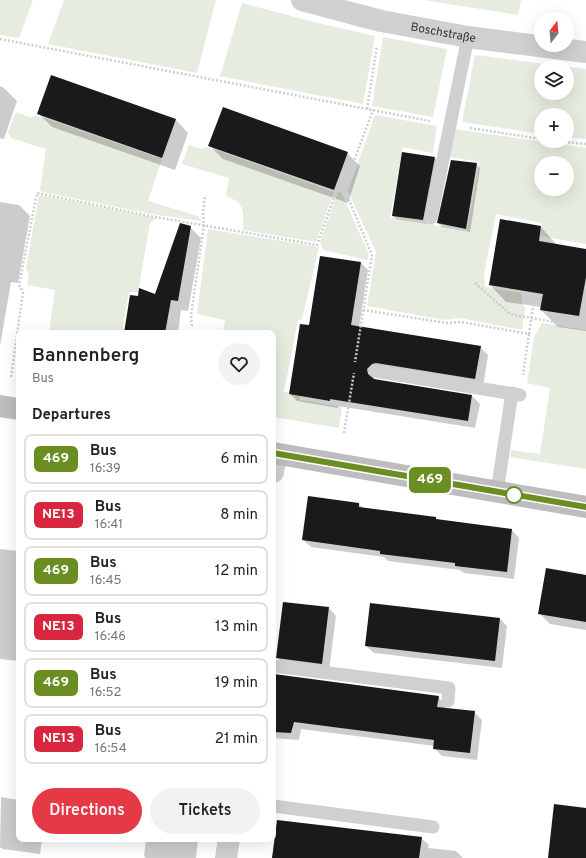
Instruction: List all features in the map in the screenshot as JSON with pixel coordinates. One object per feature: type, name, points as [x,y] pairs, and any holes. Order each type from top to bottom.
[{"type":"main road","points":[[0,406],[16,409]]},
{"type":"main road","points":[[276,460],[497,492],[586,507]]},
{"type":"street","name":"Boschstraße","points":[[302,0],[381,21],[468,37],[586,52]]},
{"type":"street","points":[[226,858],[229,842]]},
{"type":"lane","points":[[431,218],[468,37]]},
{"type":"lane","points":[[375,371],[516,394],[497,492]]},
{"type":"lane","points":[[276,666],[449,688],[448,701]]},
{"type":"lane","points":[[276,806],[433,827]]},
{"type":"path","points":[[367,109],[381,21]]},
{"type":"path","points":[[0,39],[367,109],[534,138]]},
{"type":"path","points":[[18,330],[23,292],[19,285],[37,193],[150,216],[318,245],[336,192],[344,188],[373,110]]},
{"type":"path","points":[[574,143],[586,144]]},
{"type":"path","points":[[344,188],[372,255],[344,433]]},
{"type":"path","points":[[192,326],[191,314],[204,225],[203,215],[205,195]]},
{"type":"path","points":[[475,283],[510,314],[586,328]]},
{"type":"path","points":[[524,364],[535,294]]},
{"type":"path","points":[[363,310],[447,323],[462,322],[529,334]]},
{"type":"path","points":[[11,377],[16,342]]},
{"type":"shaded area","points":[[0,0],[33,0],[19,38],[0,35]]},
{"type":"shaded area","points":[[64,0],[216,0],[197,73],[48,44]]},
{"type":"shaded area","points":[[424,0],[521,0],[518,15]]},
{"type":"shaded area","points":[[242,3],[375,36],[363,104],[220,76]]},
{"type":"shaded area","points":[[383,37],[447,49],[433,117],[372,106]]},
{"type":"shaded area","points":[[475,55],[534,62],[534,100],[574,100],[574,67],[586,69],[586,139],[574,138],[574,108],[534,108],[534,133],[462,122]]},
{"type":"shaded area","points":[[16,112],[32,118],[35,115],[162,159],[148,201],[198,216],[201,221],[151,214],[43,192],[40,190],[46,149],[11,138],[8,132]]},
{"type":"shaded area","points":[[375,115],[437,126],[433,153],[403,147],[390,217],[467,231],[480,162],[450,157],[454,129],[534,141],[534,148],[574,148],[574,146],[586,148],[586,244],[540,236],[542,223],[496,214],[484,274],[485,287],[521,293],[522,303],[525,308],[522,330],[460,318],[444,320],[367,306],[376,252],[348,191]]},
{"type":"shaded area","points":[[189,145],[201,149],[207,147],[334,192],[316,242],[243,230],[242,208],[237,202],[226,196],[229,178],[182,164]]},
{"type":"shaded area","points":[[338,192],[341,192],[368,252],[368,260],[323,250],[320,242]]},
{"type":"shaded area","points":[[39,195],[157,218],[150,223],[138,292],[129,292],[123,330],[49,330],[55,290],[27,285],[29,274],[26,268]]},
{"type":"shaded area","points":[[208,229],[319,247],[302,319],[298,320],[284,392],[300,395],[300,400],[342,407],[339,428],[276,418],[276,330],[223,330],[225,320],[197,314]]},
{"type":"shaded area","points":[[542,323],[586,330],[586,469],[510,457],[511,450],[540,454],[550,388],[527,383],[534,337]]},
{"type":"building","points":[[51,75],[176,119],[162,158],[37,114]]},
{"type":"building","points":[[223,107],[348,152],[334,190],[208,146]]},
{"type":"building","points":[[402,152],[435,157],[423,220],[392,216]]},
{"type":"building","points":[[451,160],[477,163],[466,229],[437,223]]},
{"type":"building","points":[[500,219],[541,226],[539,241],[586,249],[586,277],[579,316],[540,310],[543,294],[489,285]]},
{"type":"building","points":[[180,223],[191,226],[178,301],[171,300],[166,330],[124,330],[130,295],[138,296],[139,288],[155,294]]},
{"type":"building","points":[[320,256],[361,262],[351,325],[481,346],[475,379],[376,363],[372,364],[367,369],[368,374],[374,379],[472,395],[468,421],[289,394],[300,324],[309,325]]},
{"type":"building","points":[[308,496],[359,503],[359,507],[512,529],[507,572],[455,566],[455,563],[380,554],[380,551],[302,540]]},
{"type":"building","points":[[546,568],[586,575],[586,622],[538,614]]},
{"type":"building","points":[[283,602],[329,607],[322,664],[276,658]]},
{"type":"building","points":[[370,603],[500,618],[495,661],[365,646]]},
{"type":"building","points":[[276,674],[439,696],[437,707],[475,711],[470,753],[433,749],[434,740],[294,722],[291,733],[276,732]]},
{"type":"building","points":[[554,804],[586,808],[586,858],[548,858]]},
{"type":"building","points":[[277,820],[422,837],[419,858],[272,858],[274,842],[276,842]]},
{"type":"bus line","name":"469","points":[[276,454],[586,507]]}]
